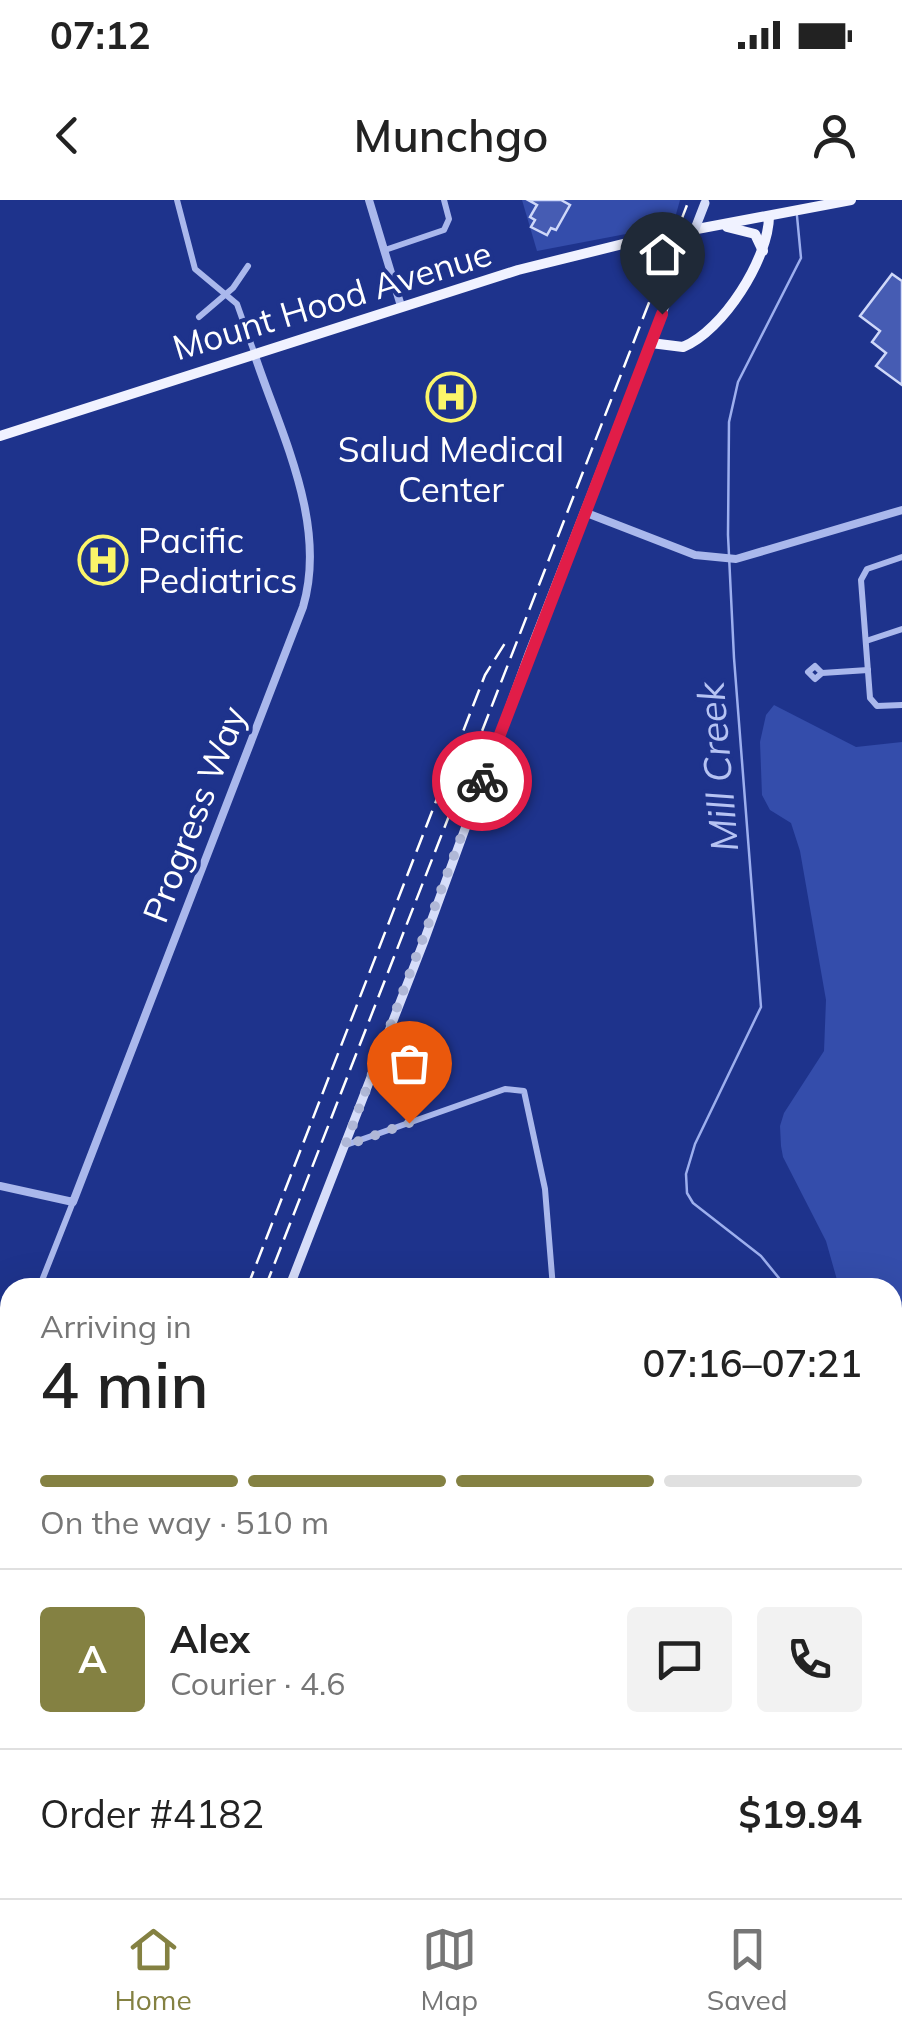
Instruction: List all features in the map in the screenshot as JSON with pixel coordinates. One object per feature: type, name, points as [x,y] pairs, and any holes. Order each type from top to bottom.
[{"type":"main road","name":"Mount Hood Avenue","points":[[0,436],[534,266],[684,231],[851,200]]},
{"type":"main road","points":[[293,1278],[706,202]]},
{"type":"main road","points":[[651,343],[680,348],[707,334],[763,252],[769,216]]},
{"type":"main road","points":[[714,226],[752,232],[763,252]]},
{"type":"street","points":[[177,200],[195,269],[204,280],[227,294],[241,314],[254,352]]},
{"type":"street","points":[[368,200],[401,306]]},
{"type":"street","points":[[385,250],[444,230],[449,219],[444,200]]},
{"type":"street","points":[[199,317],[227,294],[248,266]]},
{"type":"street","name":"Progress Way","points":[[43,1278],[306,597],[311,553],[306,513],[254,352]]},
{"type":"street","points":[[584,512],[682,550],[736,559],[902,510]]},
{"type":"street","points":[[902,557],[863,572],[868,670],[874,704],[902,705]]},
{"type":"street","points":[[866,641],[902,630]]},
{"type":"street","points":[[822,673],[868,670]]},
{"type":"street","points":[[345,1146],[505,1089],[524,1091],[545,1189],[552,1278]]},
{"type":"street","points":[[0,1186],[72,1202]]},
{"type":"shaded area","points":[[522,200],[680,200],[673,225],[537,251]]},
{"type":"shaded area","points":[[774,705],[856,747],[902,742],[902,1278],[836,1278],[826,1241],[783,1157],[780,1126],[784,1113],[824,1051],[826,1000],[800,851],[791,823],[770,810],[762,795],[760,742],[766,715]]},
{"type":"building","points":[[528,200],[561,200],[570,205],[556,230],[551,228],[547,235],[531,227],[535,220],[530,217],[537,205]]},
{"type":"building","points":[[892,274],[902,281],[902,385],[876,366],[886,353],[872,342],[880,331],[860,316]]},
{"type":"waterway","name":"Mill Creek","points":[[779,1278],[761,1256],[693,1203],[687,1193],[686,1174],[695,1144],[761,1007],[734,658],[728,535],[729,422],[738,382],[801,258],[797,216]]},
{"type":"railway","points":[[269,1278],[689,200]]},
{"type":"railway","points":[[251,1278],[485,675],[507,640]]},
{"type":"way so far","points":[[409,1123],[345,1146],[482,781]]},
{"type":"place","name":"Salud Medical Center","points":[[451,397]]},
{"type":"place","name":"Pacific Pediatrics","points":[[103,560]]},
{"type":"route","points":[[482,781],[662,314]]}]
